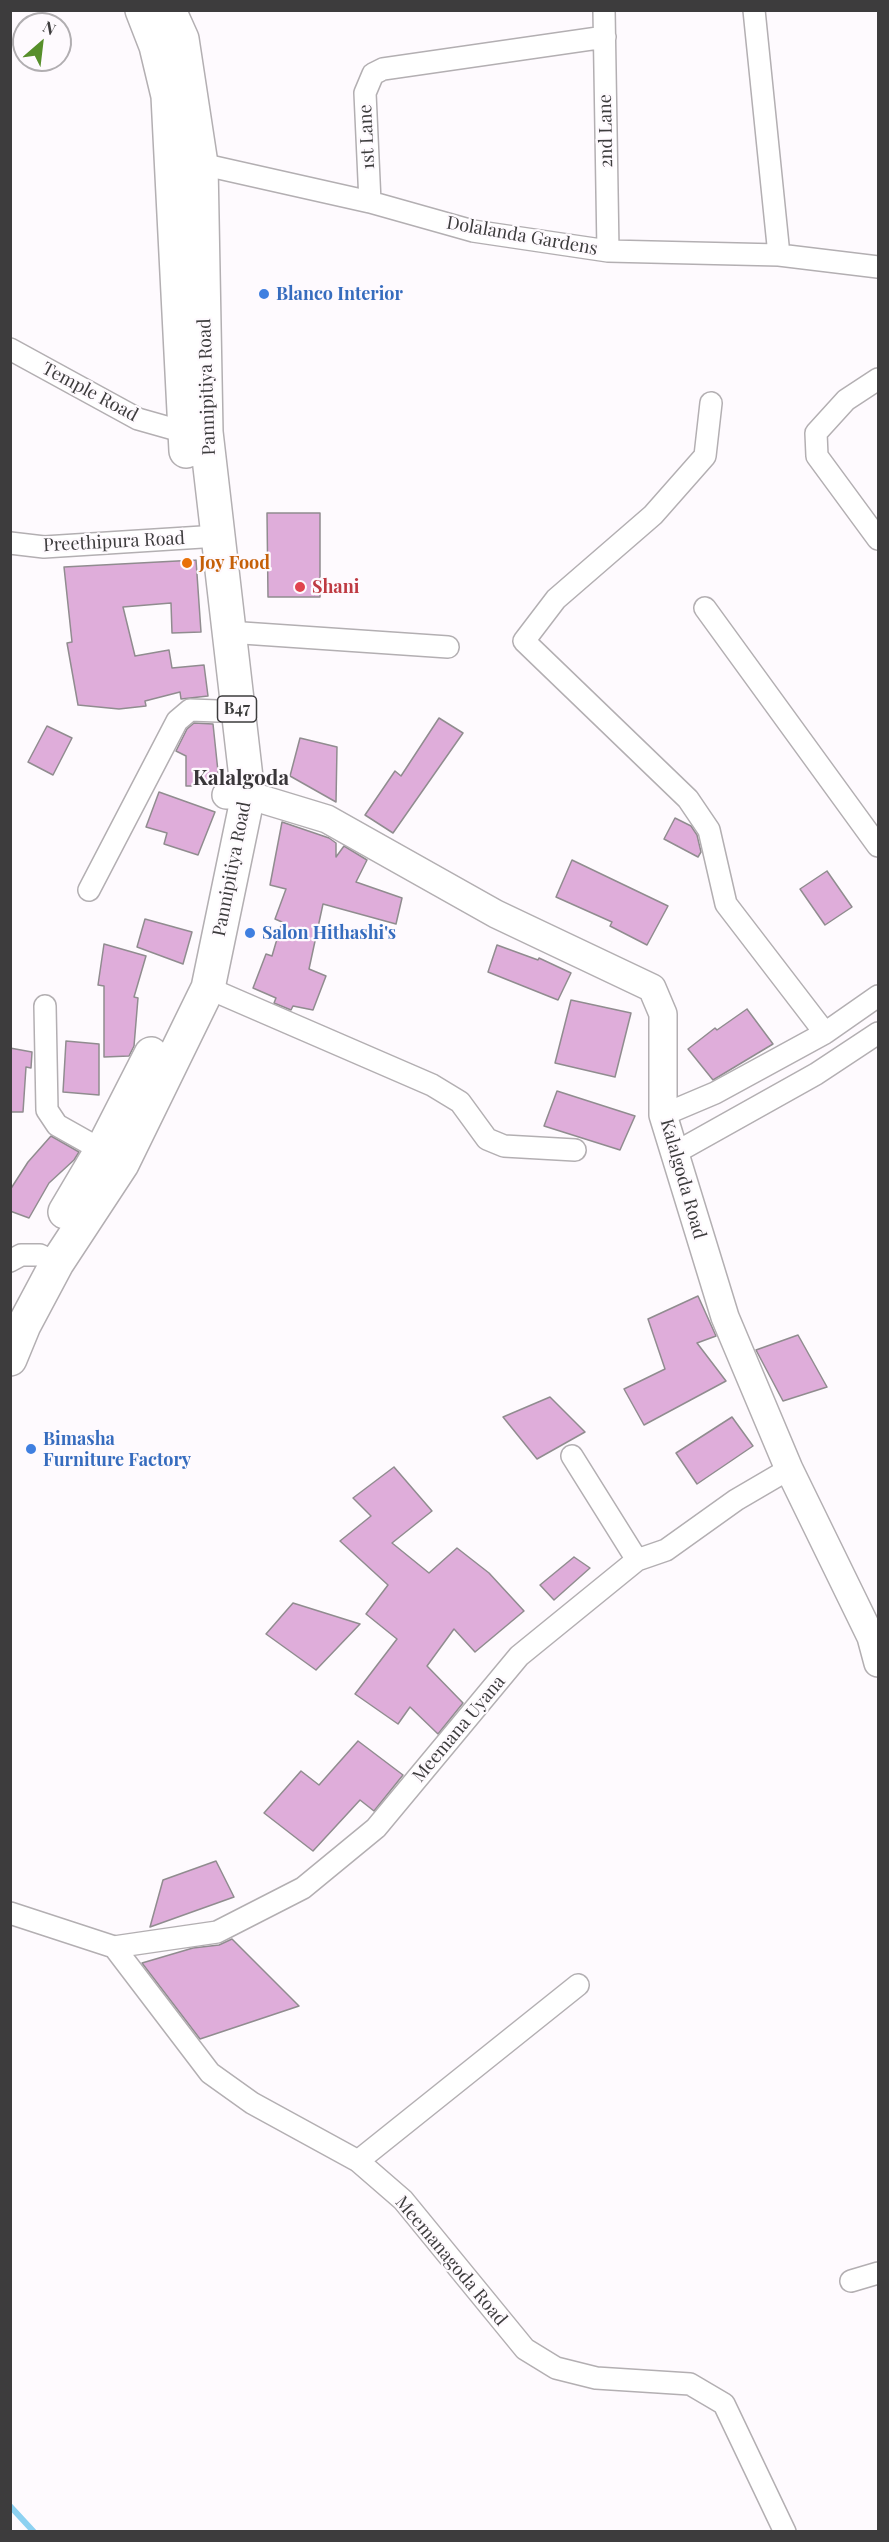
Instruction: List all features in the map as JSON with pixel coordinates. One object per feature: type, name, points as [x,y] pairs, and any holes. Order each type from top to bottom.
[{"type":"main road","name":"Pannipitiya Road","points":[[10,1304],[104,1146],[188,980],[237,795],[218,711],[207,537],[195,432],[168,96],[156,46],[142,10]]},
{"type":"main road","name":"Pannipitiya Road","points":[[169,10],[182,39],[201,164],[195,432]]},
{"type":"main road","name":"Pannipitiya Road","points":[[10,1359],[24,1325],[36,1259],[122,1164],[208,988],[237,795],[228,632],[207,537]]},
{"type":"street","name":"2nd Lane","points":[[604,10],[608,251]]},
{"type":"street","points":[[754,10],[779,255]]},
{"type":"street","name":"1st Lane","points":[[370,202],[364,93],[373,74],[383,69],[605,37]]},
{"type":"street","name":"Dolalanda Gardens","points":[[201,164],[370,202],[473,231],[608,251],[779,255],[879,267]]},
{"type":"street","name":"Temple Road","points":[[10,349],[138,419],[195,432]]},
{"type":"street","points":[[879,379],[846,400],[816,433],[817,456],[879,539]]},
{"type":"street","points":[[711,403],[705,456],[653,515],[556,598],[524,641],[688,799],[709,830],[726,904],[825,1033]]},
{"type":"street","name":"Preethipura Road","points":[[10,543],[44,547],[207,537]]},
{"type":"street","points":[[705,608],[879,846]]},
{"type":"street","points":[[228,632],[448,647]]},
{"type":"street","points":[[89,890],[177,722],[190,710],[218,711]]},
{"type":"street","name":"Kalalgoda Road","points":[[237,795],[327,819],[496,914],[652,988],[663,1014],[663,1115],[673,1154],[725,1317],[789,1470],[875,1632],[879,1663]]},
{"type":"street","points":[[208,988],[432,1085],[460,1102],[488,1139],[496,1143],[504,1146],[575,1150]]},
{"type":"street","points":[[663,1115],[715,1093],[825,1033],[879,996]]},
{"type":"street","points":[[45,1006],[46,1110],[57,1125],[89,1143],[104,1146]]},
{"type":"street","points":[[673,1154],[816,1074],[879,1033]]},
{"type":"street","points":[[572,1456],[637,1560]]},
{"type":"street","name":"Meemana Uyana","points":[[114,1947],[217,1932],[303,1888],[376,1828],[519,1656],[637,1560],[666,1550],[736,1500],[789,1470]]},
{"type":"street","points":[[10,1913],[114,1947]]},
{"type":"street","name":"Meemanagoda Road","points":[[114,1947],[210,2073],[252,2103],[358,2161],[403,2200],[525,2349],[556,2368],[596,2378],[690,2384],[724,2404],[784,2532]]},
{"type":"street","points":[[358,2161],[578,1985]]},
{"type":"street","points":[[851,2281],[879,2273]]},
{"type":"building","points":[[267,513],[320,513],[320,597],[268,597]]},
{"type":"building","points":[[196,560],[201,632],[172,633],[171,603],[123,607],[135,656],[169,650],[172,668],[204,665],[208,696],[181,699],[180,692],[145,701],[146,706],[119,709],[78,705],[67,643],[72,642],[64,567]]},
{"type":"building","points":[[439,718],[463,733],[393,833],[365,815],[395,771],[401,776]]},
{"type":"building","points":[[194,723],[213,724],[219,781],[213,786],[186,786],[186,756],[176,751],[187,729]]},
{"type":"building","points":[[47,726],[72,738],[53,775],[28,762]]},
{"type":"building","points":[[300,738],[337,747],[336,802],[290,776]]},
{"type":"building","points":[[159,792],[215,812],[198,855],[164,844],[167,833],[146,827]]},
{"type":"building","points":[[675,818],[691,826],[697,835],[701,852],[698,857],[664,839]]},
{"type":"building","points":[[282,822],[329,838],[336,843],[336,857],[344,846],[367,860],[356,882],[402,898],[396,924],[323,904],[309,969],[326,976],[313,1010],[293,1006],[291,1010],[274,1003],[276,998],[253,988],[266,954],[272,956],[282,922],[275,919],[286,889],[270,885]]},
{"type":"building","points":[[572,860],[668,906],[647,945],[610,926],[612,922],[556,897]]},
{"type":"building","points":[[827,871],[852,907],[825,925],[800,889]]},
{"type":"building","points":[[145,919],[192,932],[183,964],[137,947]]},
{"type":"building","points":[[104,944],[146,956],[134,997],[138,998],[134,1046],[129,1056],[104,1057],[104,986],[98,985]]},
{"type":"building","points":[[497,945],[538,960],[539,958],[571,973],[558,1000],[488,972]]},
{"type":"building","points":[[571,1000],[631,1013],[615,1077],[555,1063]]},
{"type":"building","points":[[747,1009],[773,1044],[713,1080],[688,1049],[715,1028],[717,1030]]},
{"type":"building","points":[[66,1041],[99,1044],[99,1095],[63,1092]]},
{"type":"building","points":[[10,1048],[32,1052],[31,1068],[26,1067],[23,1112],[10,1112]]},
{"type":"building","points":[[557,1091],[635,1116],[620,1150],[544,1126]]},
{"type":"building","points":[[51,1136],[79,1152],[74,1160],[49,1183],[29,1218],[10,1211],[10,1190],[28,1162]]},
{"type":"building","points":[[698,1296],[716,1336],[697,1343],[726,1381],[644,1425],[624,1389],[665,1369],[648,1319]]},
{"type":"building","points":[[798,1335],[827,1387],[783,1401],[756,1350]]},
{"type":"building","points":[[550,1397],[585,1432],[537,1459],[503,1417]]},
{"type":"building","points":[[732,1417],[753,1446],[697,1484],[676,1453]]},
{"type":"building","points":[[394,1467],[432,1511],[392,1543],[429,1573],[457,1548],[489,1573],[524,1611],[475,1652],[454,1629],[427,1666],[463,1703],[438,1734],[410,1707],[398,1724],[355,1694],[397,1639],[366,1614],[388,1585],[340,1541],[371,1516],[353,1498]]},
{"type":"building","points":[[574,1557],[590,1568],[554,1600],[540,1585]]},
{"type":"building","points":[[293,1603],[360,1624],[316,1670],[266,1634]]},
{"type":"building","points":[[358,1741],[403,1775],[374,1811],[360,1800],[313,1851],[264,1813],[301,1771],[319,1785]]},
{"type":"building","points":[[216,1861],[234,1897],[150,1927],[163,1880]]},
{"type":"building","points":[[232,1939],[299,2006],[200,2039],[142,1963],[193,1948],[219,1945]]},
{"type":"waterway","points":[[10,2506],[34,2532]]},
{"type":"place","name":"Blanco Interior","points":[[264,294]]},
{"type":"place","name":"Joy Food","points":[[187,563]]},
{"type":"place","name":"Shani","points":[[300,587]]},
{"type":"place","name":"Salon Hithashi's","points":[[250,933]]},
{"type":"place","name":"Bimasha Furniture Factory","points":[[31,1449]]},
{"type":"district","name":"Kalalgoda","points":[[241,778]]}]
